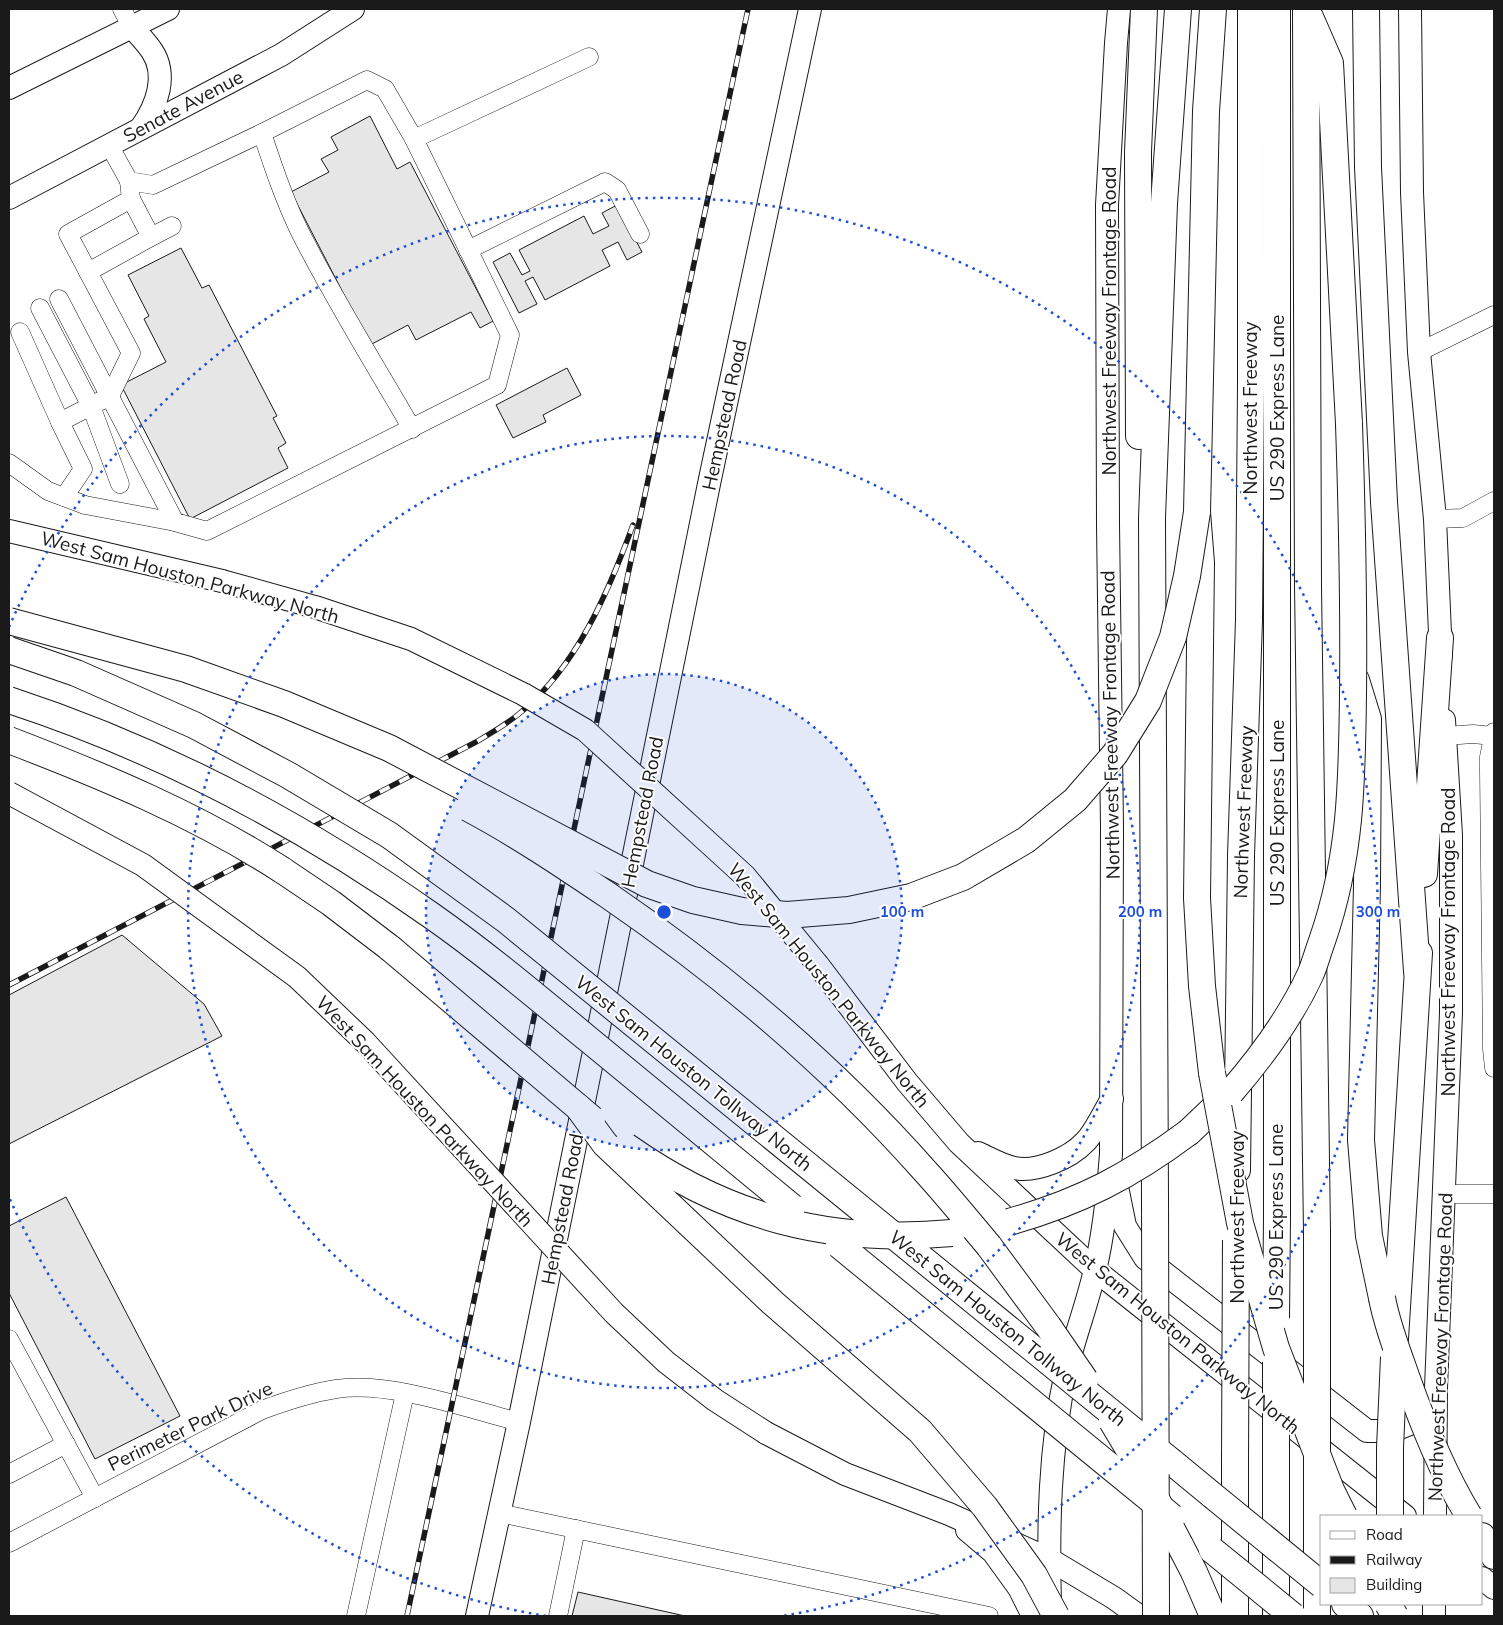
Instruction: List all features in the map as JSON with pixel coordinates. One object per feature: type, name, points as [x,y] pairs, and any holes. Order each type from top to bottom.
[{"type":"highway","points":[[1144,9],[1138,152],[1139,433],[1152,518]]},
{"type":"highway","points":[[1156,1616],[1152,518],[1164,203],[1178,9]]},
{"type":"highway","points":[[1213,9],[1206,111],[1197,512],[1201,563],[1197,898],[1202,986],[1212,1073],[1240,1223],[1276,1348],[1331,1490],[1344,1515]]},
{"type":"highway","name":"Northwest Freeway","points":[[1235,1616],[1236,1199],[1241,856],[1249,601],[1251,9]]},
{"type":"highway","name":"US 290 Express Lane","points":[[1276,1616],[1277,9]]},
{"type":"highway","points":[[9,740],[158,801],[236,841],[282,870],[378,938],[578,1107],[646,1160],[696,1190],[750,1212],[806,1227],[835,1232],[894,1236],[934,1234],[981,1228],[1037,1214],[1118,1180],[1189,1132],[1231,1092],[1278,1032],[1311,972],[1338,890],[1348,834],[1354,672],[1349,424],[1330,63],[1306,9]]},
{"type":"highway","points":[[1306,9],[1308,576],[1317,1232],[1317,1616]]},
{"type":"highway","points":[[1366,9],[1368,168],[1384,502],[1418,971]]},
{"type":"highway","points":[[9,621],[186,670],[284,704],[380,745],[453,781],[647,884],[694,900],[742,911],[787,914],[849,910],[911,897],[963,877],[1026,840],[1075,800],[1115,754],[1148,701],[1173,637],[1187,576],[1197,512]]},
{"type":"highway","points":[[1390,1515],[1390,1448],[1395,1339],[1440,638]]},
{"type":"highway","points":[[84,642],[210,690],[315,733],[396,770],[487,819],[567,867],[645,920],[718,975],[781,1028],[852,1095],[925,1170],[989,1246],[1039,1313],[1105,1410],[1140,1468],[1194,1572],[1213,1616]]},
{"type":"highway","name":"West Sam Houston Tollway North","points":[[9,650],[76,673],[194,725],[288,775],[388,835],[506,920],[1320,1583]]},
{"type":"highway","points":[[1354,672],[1368,719],[1367,885],[1361,1140],[1370,1236],[1386,1320],[1420,1418],[1453,1490],[1468,1515]]},
{"type":"highway","points":[[9,700],[51,714],[132,747],[229,793],[338,854],[434,917],[526,989],[1293,1616]]},
{"type":"highway","points":[[578,1107],[612,1151],[773,1303],[920,1432],[985,1507],[1034,1575],[1056,1616]]},
{"type":"highway","points":[[1483,1538],[1494,1556]]},
{"type":"highway","points":[[1346,1605],[1360,1616]]},
{"type":"main road","points":[[9,88],[127,18],[168,9]]},
{"type":"main road","name":"Senate Avenue","points":[[9,198],[280,55],[353,9]]},
{"type":"main road","name":"Hempstead Road","points":[[478,1616],[699,531],[810,9]]},
{"type":"main road","name":"Northwest Freeway Frontage Road","points":[[1050,1616],[1051,1477],[1057,1424],[1066,1372],[1095,1270],[1108,1188],[1111,1154],[1108,205],[1119,9]]},
{"type":"main road","name":"Northwest Freeway Frontage Road","points":[[1410,9],[1412,192],[1419,352],[1435,519],[1451,835],[1451,1013],[1436,1388],[1435,1515]]},
{"type":"main road","points":[[127,18],[152,51],[158,62],[160,74],[156,103],[141,128]]},
{"type":"main road","name":"West Sam Houston Parkway North","points":[[9,531],[222,581],[411,639],[523,694],[585,730],[745,876],[818,965],[908,1082],[959,1143],[1095,1270],[1404,1515]]},
{"type":"main road","name":"West Sam Houston Parkway North","points":[[9,793],[143,865],[296,977],[365,1042],[614,1313],[666,1362],[715,1400],[766,1433],[845,1474],[949,1514],[1049,1559],[1114,1598],[1139,1616]]},
{"type":"main road","points":[[959,1143],[993,1160],[1016,1168],[1038,1166],[1058,1161],[1086,1142],[1112,1098]]},
{"type":"main road","points":[[1111,1154],[1125,1226],[1145,1258],[1367,1431],[1392,1431],[1412,1423],[1436,1388]]},
{"type":"main road","points":[[949,1514],[993,1552],[1019,1588],[1034,1616]]},
{"type":"main road","points":[[1483,1579],[1494,1588]]},
{"type":"street","points":[[414,139],[589,57]]},
{"type":"street","points":[[9,463],[48,491],[85,505],[174,522],[207,531],[497,385],[510,335],[414,139],[385,89],[366,80],[262,133],[153,185],[130,190],[68,234],[131,353],[110,396],[60,422]]},
{"type":"street","points":[[262,133],[298,228],[346,316],[412,429]]},
{"type":"street","points":[[109,145],[151,237]]},
{"type":"street","points":[[468,250],[606,182],[617,190],[640,234]]},
{"type":"street","points":[[88,272],[172,226]]},
{"type":"street","points":[[59,299],[174,522]]},
{"type":"street","points":[[40,308],[91,406],[120,484]]},
{"type":"street","points":[[1419,352],[1494,315]]},
{"type":"street","points":[[20,332],[83,469],[64,497]]},
{"type":"street","points":[[1435,519],[1462,518],[1494,501]]},
{"type":"street","points":[[1445,736],[1494,734],[1489,757],[1492,1049],[1494,1068]]},
{"type":"street","points":[[1445,1194],[1494,1194]]},
{"type":"street","points":[[9,1339],[95,1498]]},
{"type":"street","name":"Perimeter Park Drive","points":[[9,1543],[262,1410],[280,1403],[336,1389],[364,1388],[405,1393],[519,1422]]},
{"type":"street","points":[[356,1616],[405,1393]]},
{"type":"street","points":[[9,1474],[66,1444]]},
{"type":"street","points":[[499,1513],[965,1614],[989,1616]]},
{"type":"street","points":[[558,1616],[576,1529]]},
{"type":"building","points":[[370,116],[397,169],[410,162],[493,321],[480,328],[471,312],[416,340],[408,325],[370,345],[291,192],[329,172],[321,159],[338,150],[331,137]]},
{"type":"building","points":[[617,205],[642,252],[627,260],[618,242],[602,250],[610,266],[545,300],[533,277],[525,281],[537,304],[519,313],[493,262],[510,253],[522,275],[530,271],[519,250],[584,216],[593,234],[609,226],[602,213]]},
{"type":"building","points":[[181,248],[202,288],[209,285],[277,416],[273,418],[286,443],[278,448],[288,468],[190,519],[121,385],[166,362],[144,319],[149,316],[128,275]]},
{"type":"building","points":[[567,368],[581,395],[543,415],[546,422],[513,438],[496,405]]},
{"type":"building","points":[[122,935],[204,1004],[222,1036],[9,1144],[9,995]]},
{"type":"building","points":[[66,1197],[180,1416],[95,1459],[9,1293],[9,1226]]},
{"type":"building","points":[[578,1592],[685,1616],[572,1616]]},
{"type":"railway","points":[[407,1616],[748,9]]},
{"type":"railway","points":[[9,985],[476,742],[510,721],[540,694],[574,651],[601,602],[633,525]]}]
